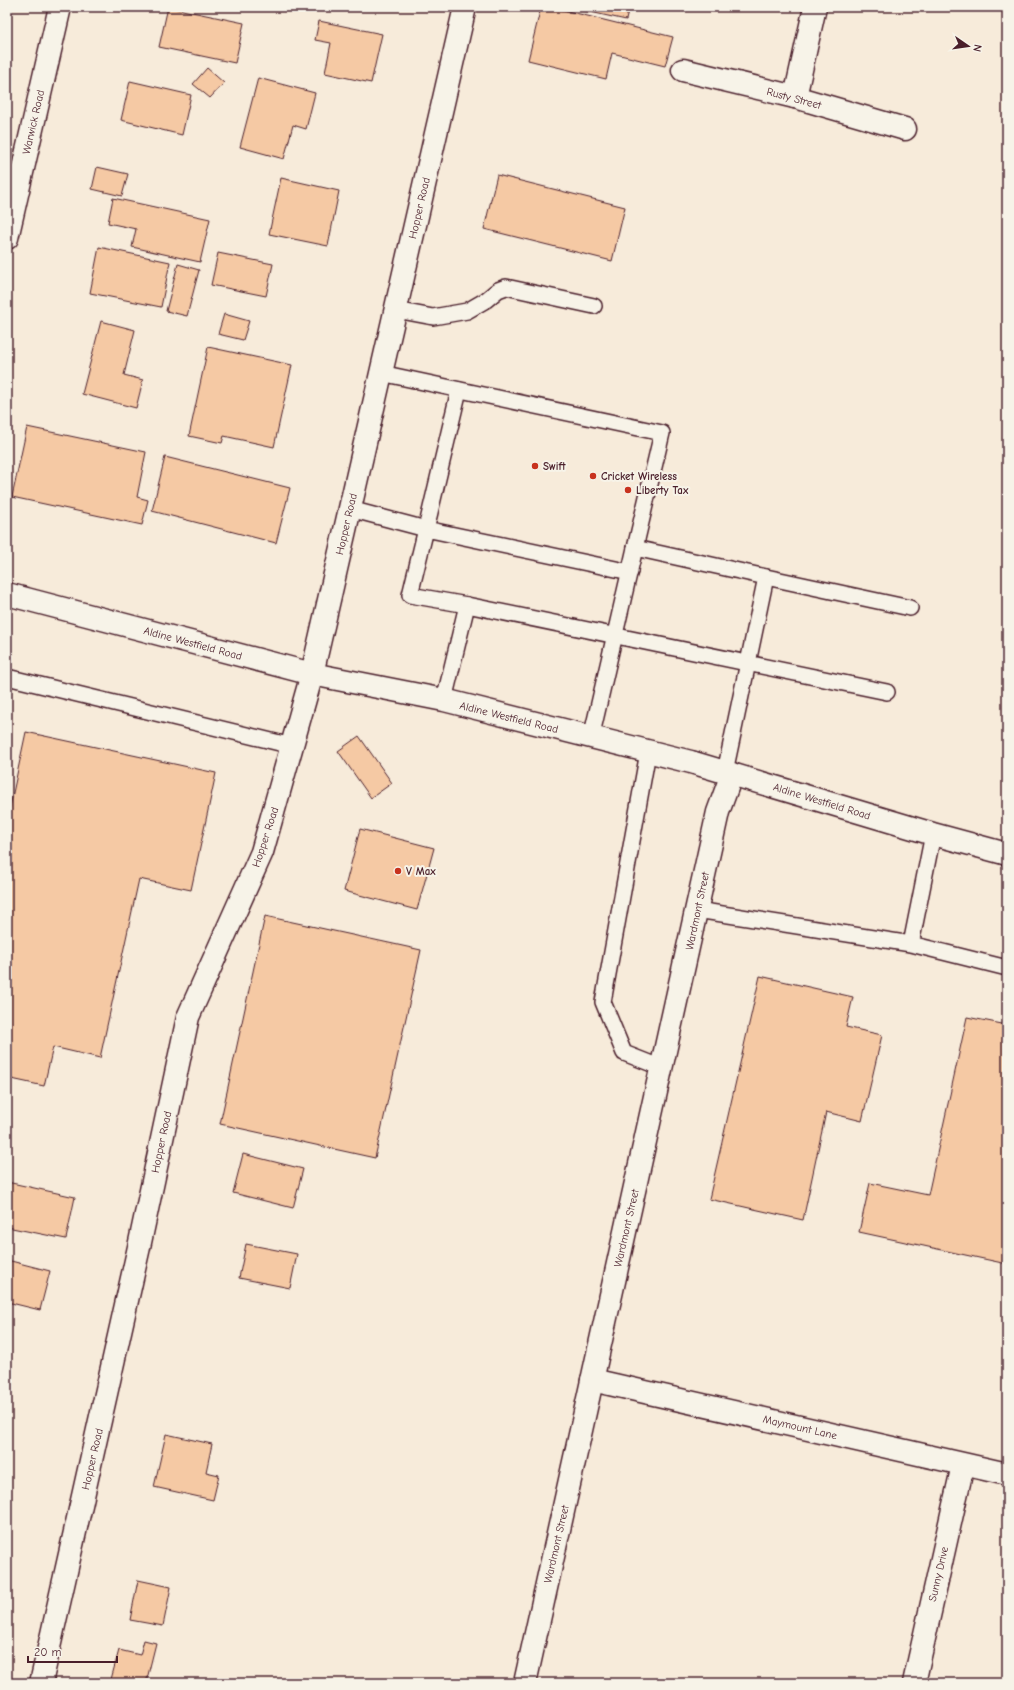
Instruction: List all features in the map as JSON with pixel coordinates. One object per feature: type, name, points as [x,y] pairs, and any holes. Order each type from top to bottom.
[{"type":"main road","name":"Warwick Road","points":[[7,238],[60,7]]},
{"type":"main road","name":"Hopper Road","points":[[41,1683],[188,1017],[262,852],[312,674],[465,7]]},
{"type":"main road","points":[[795,97],[815,7]]},
{"type":"main road","name":"Rusty Street","points":[[683,70],[795,97],[905,129]]},
{"type":"main road","name":"Aldine Westfield Road","points":[[7,594],[312,674],[444,700],[648,752],[728,773],[933,834],[1007,854]]},
{"type":"main road","name":"Wardmont Street","points":[[525,1683],[718,812],[728,773]]},
{"type":"main road","name":"Maymount Lane","points":[[592,1380],[1007,1474]]},
{"type":"main road","name":"Sunny Drive","points":[[914,1683],[962,1465]]},
{"type":"lane","points":[[396,310],[433,318],[467,311],[486,300],[498,290],[506,287],[594,306]]},
{"type":"lane","points":[[381,373],[662,434],[591,738]]},
{"type":"lane","points":[[459,390],[410,595],[466,605],[614,637],[887,692]]},
{"type":"lane","points":[[350,509],[426,529],[630,572]]},
{"type":"lane","points":[[635,548],[910,608]]},
{"type":"lane","points":[[728,773],[747,663],[766,577]]},
{"type":"lane","points":[[444,700],[466,605]]},
{"type":"lane","points":[[7,676],[292,746]]},
{"type":"lane","points":[[648,752],[603,1002],[624,1053],[662,1068]]},
{"type":"lane","points":[[911,944],[933,834]]},
{"type":"lane","points":[[697,910],[911,944],[1007,968]]},
{"type":"building","points":[[168,7],[244,23],[235,63],[159,47]]},
{"type":"building","points":[[541,7],[551,7],[673,37],[665,66],[612,53],[606,79],[528,60]]},
{"type":"building","points":[[568,7],[629,7],[626,20]]},
{"type":"building","points":[[319,21],[382,34],[371,83],[325,73],[331,43],[315,40]]},
{"type":"building","points":[[207,68],[224,83],[210,98],[193,84]]},
{"type":"building","points":[[258,78],[315,93],[306,129],[293,125],[284,159],[240,147]]},
{"type":"building","points":[[130,81],[191,95],[182,135],[121,120]]},
{"type":"building","points":[[97,167],[128,174],[122,196],[92,189]]},
{"type":"building","points":[[497,175],[625,207],[612,261],[484,229]]},
{"type":"building","points":[[281,178],[339,191],[328,246],[269,234]]},
{"type":"building","points":[[113,198],[210,219],[200,262],[132,247],[136,229],[108,223]]},
{"type":"building","points":[[99,247],[170,262],[161,307],[90,293]]},
{"type":"building","points":[[218,253],[273,264],[266,296],[211,285]]},
{"type":"building","points":[[178,264],[199,270],[187,316],[166,311]]},
{"type":"building","points":[[224,314],[249,321],[243,340],[218,334]]},
{"type":"building","points":[[101,321],[135,330],[124,375],[143,380],[136,408],[82,394]]},
{"type":"building","points":[[208,347],[292,365],[274,447],[224,436],[222,443],[189,436]]},
{"type":"building","points":[[27,427],[146,452],[137,497],[148,500],[142,525],[12,497]]},
{"type":"building","points":[[165,457],[290,488],[276,543],[152,511]]},
{"type":"building","points":[[26,732],[216,773],[191,890],[139,879],[100,1058],[53,1047],[44,1086],[7,1078],[7,821]]},
{"type":"building","points":[[359,736],[392,783],[371,798],[338,751]]},
{"type":"building","points":[[360,829],[434,848],[417,910],[344,891]]},
{"type":"building","points":[[265,916],[421,950],[375,1158],[220,1124]]},
{"type":"building","points":[[760,976],[853,997],[846,1027],[882,1035],[862,1121],[826,1112],[803,1220],[709,1199]]},
{"type":"building","points":[[967,1017],[1007,1025],[1007,1264],[859,1232],[870,1183],[928,1195]]},
{"type":"building","points":[[243,1154],[303,1169],[293,1208],[233,1193]]},
{"type":"building","points":[[7,1182],[75,1197],[66,1239],[7,1227]]},
{"type":"building","points":[[246,1244],[297,1254],[290,1288],[239,1278]]},
{"type":"building","points":[[7,1260],[50,1271],[40,1310],[7,1302]]},
{"type":"building","points":[[166,1434],[212,1444],[206,1472],[219,1475],[213,1500],[154,1487]]},
{"type":"building","points":[[138,1580],[171,1587],[163,1626],[130,1620]]},
{"type":"building","points":[[144,1640],[156,1643],[146,1683],[110,1683],[119,1650],[140,1655]]},
{"type":"place","name":"Swift","points":[[535,466]]},
{"type":"place","name":"Cricket Wireless","points":[[593,476]]},
{"type":"place","name":"Liberty Tax","points":[[628,490]]},
{"type":"place","name":"V Max","points":[[398,871]]}]
